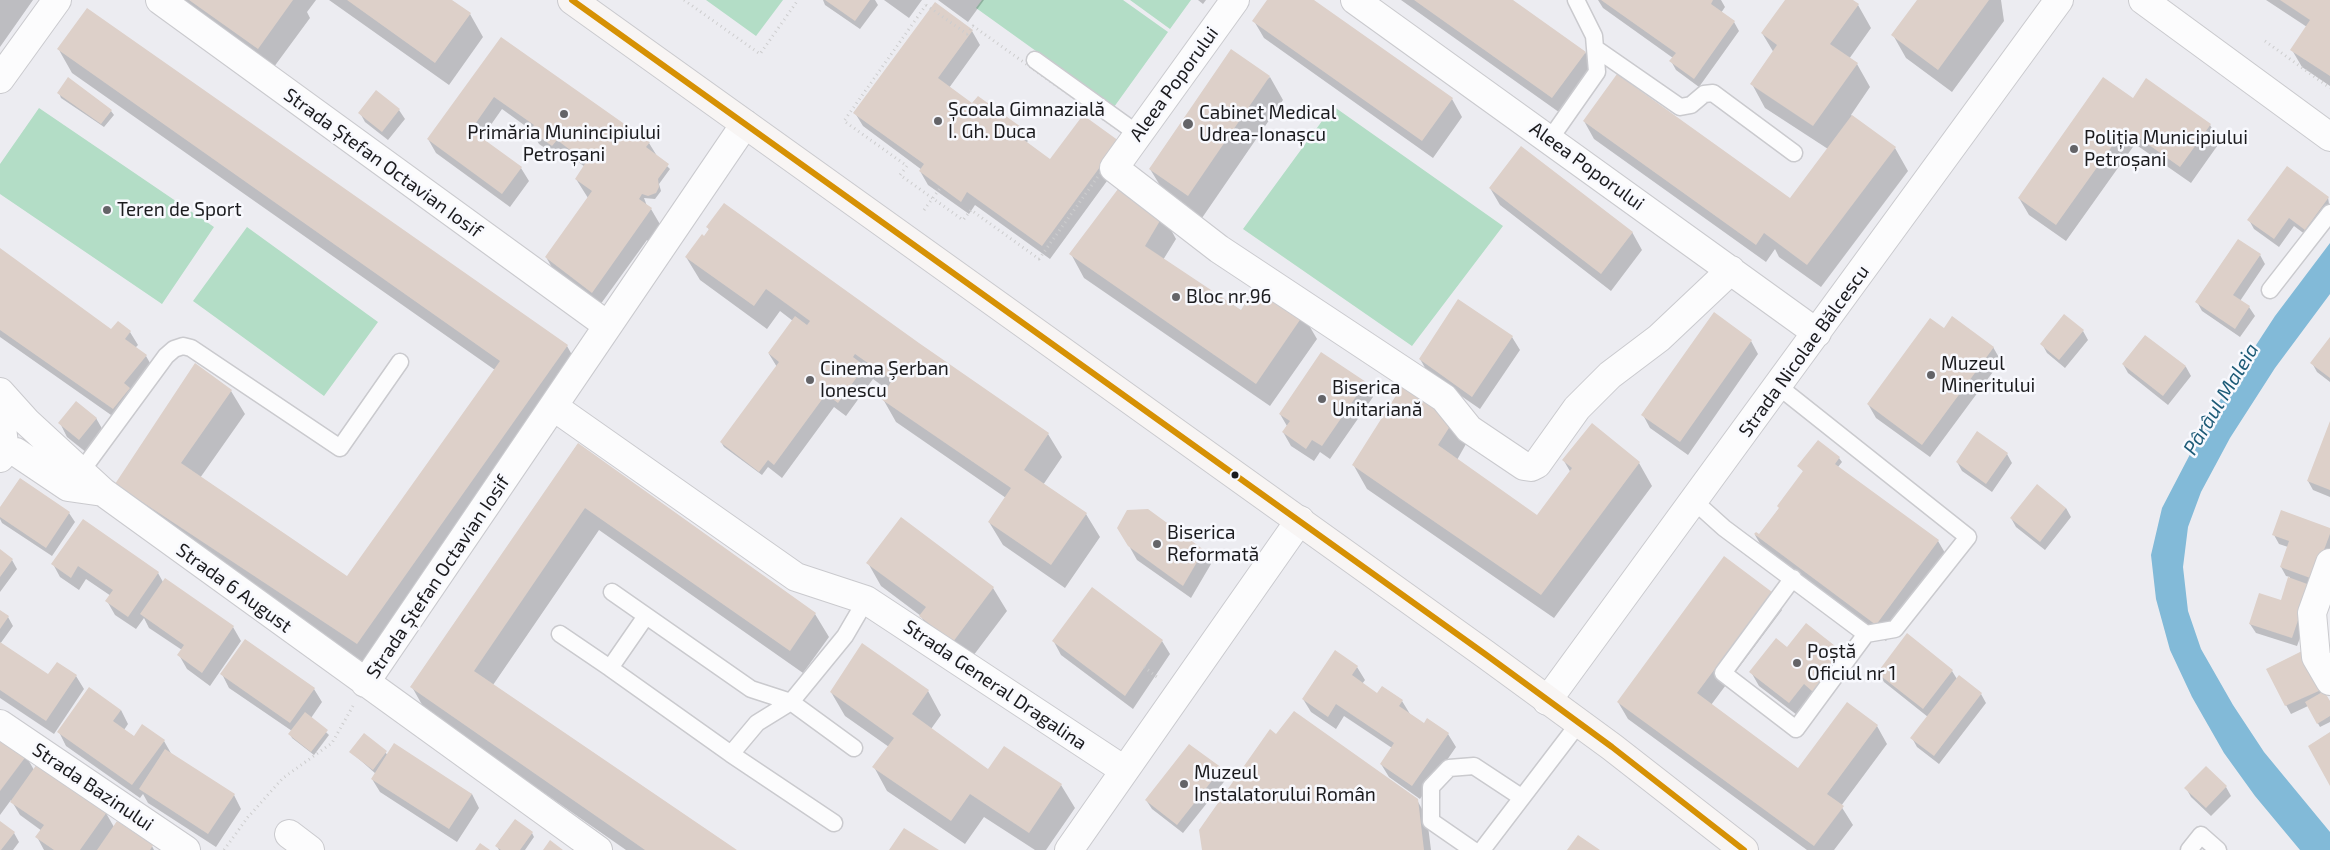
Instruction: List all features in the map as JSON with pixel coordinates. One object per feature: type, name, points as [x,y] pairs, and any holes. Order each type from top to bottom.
[{"type":"main road","points":[[572,0],[1300,520],[1579,723],[1744,850]]},
{"type":"street","points":[[0,80],[57,0]]},
{"type":"street","name":"Strada Ștefan Octavian Iosif","points":[[160,0],[607,325]]},
{"type":"street","name":"Aleea Poporului","points":[[1235,0],[1114,168],[1220,249],[1444,398],[1469,429],[1524,466],[1531,467],[1538,464],[1584,401],[1610,375],[1659,338],[1731,270]]},
{"type":"street","name":"Aleea Poporului","points":[[1355,0],[1817,333]]},
{"type":"street","name":"Strada Nicolae Bălcescu","points":[[1548,701],[2060,0]]},
{"type":"street","points":[[2159,5],[2330,137]]},
{"type":"street","name":"Strada Ștefan Octavian Iosif","points":[[598,850],[365,684],[745,124]]},
{"type":"street","name":"Strada 6 August","points":[[0,392],[27,422],[80,473],[103,492],[365,684]]},
{"type":"street","points":[[554,407],[796,577],[866,600]]},
{"type":"street","name":"Strada 6 August","points":[[0,413],[2,455],[16,452],[68,488],[103,492]]},
{"type":"street","points":[[1069,850],[1300,520]]},
{"type":"street","points":[[2330,563],[2312,613],[2316,657],[2330,681]]},
{"type":"street","name":"Strada General Dragalina","points":[[866,600],[1124,770]]},
{"type":"street","name":"Strada Bazinului","points":[[0,724],[186,850]]},
{"type":"street","points":[[289,834],[310,850]]},
{"type":"lane","points":[[1550,139],[1597,72],[1594,36],[1576,0]]},
{"type":"lane","points":[[1595,48],[1680,107],[1691,105],[1704,94],[1713,93],[1794,153]]},
{"type":"lane","points":[[1035,60],[1138,134]]},
{"type":"lane","points":[[2270,290],[2330,212]]},
{"type":"lane","points":[[80,473],[166,356],[174,349],[183,346],[191,348],[340,448],[400,362]]},
{"type":"lane","points":[[1778,386],[1968,537],[1895,629],[1866,634],[1796,729],[1723,673],[1793,578]]},
{"type":"lane","points":[[1694,501],[1724,528],[1866,634]]},
{"type":"lane","points":[[612,592],[751,689],[791,702],[854,748]]},
{"type":"lane","points":[[731,754],[757,723],[791,702],[845,636],[866,600]]},
{"type":"lane","points":[[610,668],[646,616]]},
{"type":"lane","points":[[560,634],[731,754],[834,823]]},
{"type":"lane","points":[[1482,850],[1579,723]]},
{"type":"lane","points":[[1473,850],[1432,821],[1431,788],[1449,768],[1474,766],[1521,797]]},
{"type":"lane","points":[[2189,850],[2201,835],[2218,850]]},
{"type":"path","points":[[684,0],[760,54],[798,0]]},
{"type":"path","points":[[926,5],[967,34],[973,26],[1127,136],[1039,259],[971,210],[963,220],[932,199],[900,175],[907,166],[844,121],[926,5]]},
{"type":"path","points":[[2265,41],[2330,88]]},
{"type":"path","points":[[924,210],[941,187]]},
{"type":"path","points":[[224,850],[248,817],[283,778],[332,743],[365,684]]},
{"type":"green space","points":[[706,0],[783,0],[756,36]]},
{"type":"green space","points":[[982,0],[1123,0],[1168,32],[1114,107],[976,8]]},
{"type":"green space","points":[[1130,0],[1191,0],[1170,29]]},
{"type":"green space","points":[[1333,106],[1503,226],[1412,346],[1243,229]]},
{"type":"green space","name":"Teren de Sport","points":[[39,108],[214,227],[162,304],[0,194],[0,164]]},
{"type":"green space","points":[[247,227],[378,322],[324,396],[193,301]]},
{"type":"water","name":"Pârâul Maleia","points":[[2330,243],[2330,294],[2275,368],[2230,438],[2201,492],[2188,527],[2183,567],[2188,611],[2201,649],[2233,705],[2264,752],[2330,832],[2330,850],[2300,850],[2255,796],[2224,753],[2192,697],[2170,650],[2156,599],[2151,555],[2162,508],[2211,414],[2275,316]]},
{"type":"building","points":[[189,0],[293,0],[258,49]]},
{"type":"building","points":[[347,0],[452,0],[471,13],[435,63]]},
{"type":"building","points":[[825,0],[870,0],[855,21]]},
{"type":"building","points":[[1267,0],[1314,0],[1453,98],[1422,141],[1252,21]]},
{"type":"building","points":[[1414,0],[1513,0],[1586,52],[1552,98]]},
{"type":"building","points":[[1601,0],[1713,0],[1711,4],[1735,21],[1694,79],[1669,61],[1676,53]]},
{"type":"building","points":[[1785,0],[1853,0],[1859,4],[1830,44],[1858,63],[1813,126],[1750,84],[1777,45],[1761,33]]},
{"type":"building","points":[[1917,0],[1989,0],[1938,70],[1891,35]]},
{"type":"building","points":[[2280,0],[2330,0],[2330,76],[2290,50],[2310,20]]},
{"type":"building","name":"Școala Gimnazială I. Gh. Duca","points":[[935,2],[973,30],[938,78],[972,103],[978,96],[1021,127],[1016,134],[1050,159],[1083,115],[1119,141],[1042,246],[967,192],[961,202],[919,171],[924,164],[853,113]]},
{"type":"building","points":[[87,8],[568,345],[357,644],[115,484],[195,363],[232,390],[181,463],[347,576],[500,361],[57,49]]},
{"type":"building","points":[[501,37],[650,142],[646,147],[669,164],[658,179],[659,187],[656,193],[648,196],[642,194],[639,199],[652,208],[592,293],[545,257],[592,191],[575,179],[586,162],[557,140],[552,146],[530,130],[534,125],[494,97],[471,130],[522,167],[502,194],[427,139]]},
{"type":"building","points":[[1231,49],[1270,76],[1188,196],[1149,169]]},
{"type":"building","points":[[1617,74],[1790,198],[1852,115],[1896,147],[1807,265],[1764,233],[1756,245],[1583,121]]},
{"type":"building","points":[[68,77],[112,110],[101,124],[57,93]]},
{"type":"building","points":[[2103,77],[2133,98],[2146,78],[2211,124],[2180,167],[2125,128],[2056,225],[2018,198]]},
{"type":"building","points":[[376,90],[400,109],[382,132],[358,113]]},
{"type":"building","points":[[1521,146],[1633,232],[1601,274],[1489,188]]},
{"type":"building","points":[[2287,166],[2329,197],[2305,230],[2289,218],[2274,239],[2247,220]]},
{"type":"building","name":"Bloc nr.96","points":[[1121,185],[1164,214],[1145,246],[1241,310],[1258,283],[1304,314],[1256,384],[1069,254]]},
{"type":"building","points":[[724,203],[919,343],[1049,433],[1024,470],[1087,513],[1051,565],[988,522],[1011,488],[881,399],[892,380],[855,354],[853,357],[865,366],[838,403],[826,394],[774,465],[768,460],[759,472],[720,442],[779,362],[768,353],[795,316],[807,325],[810,321],[766,289],[754,306],[685,257],[702,234],[704,236],[709,229],[706,227]]},
{"type":"building","points":[[2238,239],[2261,254],[2233,295],[2250,306],[2235,329],[2195,302]]},
{"type":"building","points":[[0,248],[111,329],[118,321],[131,331],[125,339],[147,355],[124,383],[130,388],[113,409],[0,330]]},
{"type":"building","points":[[1458,299],[1513,336],[1472,397],[1419,359]]},
{"type":"building","points":[[1714,312],[1752,340],[1680,442],[1641,415]]},
{"type":"building","points":[[2064,314],[2084,330],[2059,360],[2040,344]]},
{"type":"building","name":"Muzeul Mineritului","points":[[1952,316],[1994,347],[1922,445],[1867,404],[1930,318],[1944,328]]},
{"type":"building","points":[[2145,335],[2186,366],[2163,396],[2122,364]]},
{"type":"building","points":[[2330,337],[2330,378],[2310,363]]},
{"type":"building","points":[[1321,352],[1366,382],[1322,446],[1312,440],[1306,449],[1282,432],[1290,421],[1279,414]]},
{"type":"building","points":[[1402,386],[1454,420],[1438,445],[1537,515],[1572,468],[1562,460],[1592,423],[1640,462],[1541,595],[1352,465]]},
{"type":"building","points":[[76,401],[97,418],[79,440],[58,423]]},
{"type":"building","points":[[2330,421],[2330,490],[2307,481]]},
{"type":"building","points":[[1977,431],[2008,453],[1986,484],[1956,462]]},
{"type":"building","points":[[1818,440],[1840,457],[1835,464],[1939,540],[1876,625],[1754,534],[1756,532],[1759,534],[1779,508],[1777,506],[1803,471],[1797,466]]},
{"type":"building","points":[[578,443],[816,613],[790,651],[585,508],[474,671],[737,850],[645,850],[410,687]]},
{"type":"building","points":[[20,478],[70,512],[46,548],[0,517],[0,507]]},
{"type":"building","points":[[2037,484],[2066,508],[2040,542],[2010,518]]},
{"type":"building","points":[[1148,509],[1204,550],[1183,586],[1128,546],[1117,528],[1127,510]]},
{"type":"building","points":[[2281,510],[2330,528],[2330,534],[2313,579],[2280,567],[2289,541],[2272,535]]},
{"type":"building","points":[[901,517],[994,587],[953,642],[919,616],[926,607],[866,563]]},
{"type":"building","points":[[83,519],[159,572],[128,617],[105,601],[113,590],[78,566],[71,578],[51,564]]},
{"type":"building","points":[[0,549],[13,559],[0,577]]},
{"type":"building","points":[[1724,556],[1772,592],[1697,693],[1798,768],[1847,702],[1878,725],[1827,794],[1844,806],[1814,846],[1617,702]]},
{"type":"building","points":[[2288,577],[2310,585],[2292,638],[2249,624],[2259,593],[2281,600]]},
{"type":"building","points":[[165,578],[234,626],[202,673],[177,655],[184,645],[140,614]]},
{"type":"building","points":[[1092,587],[1163,640],[1125,696],[1052,641]]},
{"type":"building","points":[[0,610],[9,616],[0,629]]},
{"type":"building","name":"Poștă Oficiul nr 1","points":[[1806,623],[1844,653],[1813,692],[1804,684],[1789,703],[1749,672],[1776,638],[1787,647]]},
{"type":"building","points":[[1907,633],[1953,670],[1923,709],[1877,673]]},
{"type":"building","points":[[245,639],[315,688],[290,723],[220,674]]},
{"type":"building","points":[[0,642],[48,674],[57,662],[77,675],[46,721],[0,690]]},
{"type":"building","points":[[862,643],[929,690],[912,714],[988,769],[1004,746],[1062,784],[1029,833],[970,794],[951,821],[872,767],[894,738],[830,692]]},
{"type":"building","points":[[1335,650],[1358,666],[1352,675],[1377,693],[1382,686],[1403,700],[1399,706],[1424,723],[1427,718],[1449,733],[1412,786],[1380,764],[1394,743],[1336,704],[1328,717],[1302,699]]},
{"type":"building","points":[[2302,651],[2321,690],[2285,706],[2266,669]]},
{"type":"building","points":[[1959,675],[1982,693],[1934,756],[1910,738]]},
{"type":"building","points":[[89,687],[121,710],[113,721],[134,736],[142,724],[165,740],[132,785],[57,732]]},
{"type":"building","points":[[2324,691],[2330,701],[2330,716],[2317,724],[2305,702]]},
{"type":"building","points":[[1294,711],[1418,799],[1424,850],[1202,850],[1199,830],[1270,729],[1276,734]]},
{"type":"building","points":[[305,712],[328,730],[311,752],[288,734]]},
{"type":"building","points":[[2330,732],[2330,786],[2308,746]]},
{"type":"building","points":[[364,733],[387,751],[373,770],[349,752]]},
{"type":"building","points":[[0,736],[27,755],[0,791]]},
{"type":"building","points":[[394,743],[472,794],[449,829],[371,779]]},
{"type":"building","name":"Muzeul Instalatorului Român","points":[[1189,744],[1222,768],[1177,825],[1145,800]]},
{"type":"building","points":[[165,749],[235,794],[208,834],[139,789]]},
{"type":"building","points":[[37,764],[107,812],[80,850],[54,850],[35,837],[44,825],[10,802]]},
{"type":"building","points":[[2206,766],[2227,786],[2206,808],[2184,788]]},
{"type":"building","points":[[515,819],[533,832],[520,850],[501,850],[495,846]]},
{"type":"building","points":[[0,821],[15,832],[1,850],[0,850]]},
{"type":"building","points":[[117,821],[153,845],[150,850],[97,850]]},
{"type":"building","points":[[904,828],[939,850],[889,850]]},
{"type":"building","points":[[1578,835],[1600,850],[1567,850]]},
{"type":"building","points":[[550,840],[563,850],[543,850]]},
{"type":"building","points":[[480,843],[490,850],[475,850]]},
{"type":"transit line","points":[[572,0],[1485,654],[1612,747],[1744,850]]},
{"type":"place","name":"Primăria Munincipiului Petroșani","points":[[564,114]]},
{"type":"place","name":"Școala Gimnazială I. Gh. Duca","points":[[938,121]]},
{"type":"place","name":"Cabinet Medical Udrea-Ionașcu","points":[[1188,124]]},
{"type":"place","name":"Poliția Municipiului Petroșani","points":[[2074,149]]},
{"type":"place","name":"Teren de Sport","points":[[107,210]]},
{"type":"place","name":"Bloc nr.96","points":[[1176,297]]},
{"type":"place","name":"Muzeul Mineritului","points":[[1931,375]]},
{"type":"place","name":"Cinema Şerban Ionescu","points":[[810,380]]},
{"type":"place","name":"Biserica Unitariană","points":[[1322,399]]},
{"type":"place","name":"Biserica Reformată","points":[[1157,544]]},
{"type":"place","name":"Poștă Oficiul nr 1","points":[[1797,663]]},
{"type":"place","name":"Muzeul Instalatorului Român","points":[[1184,784]]}]
